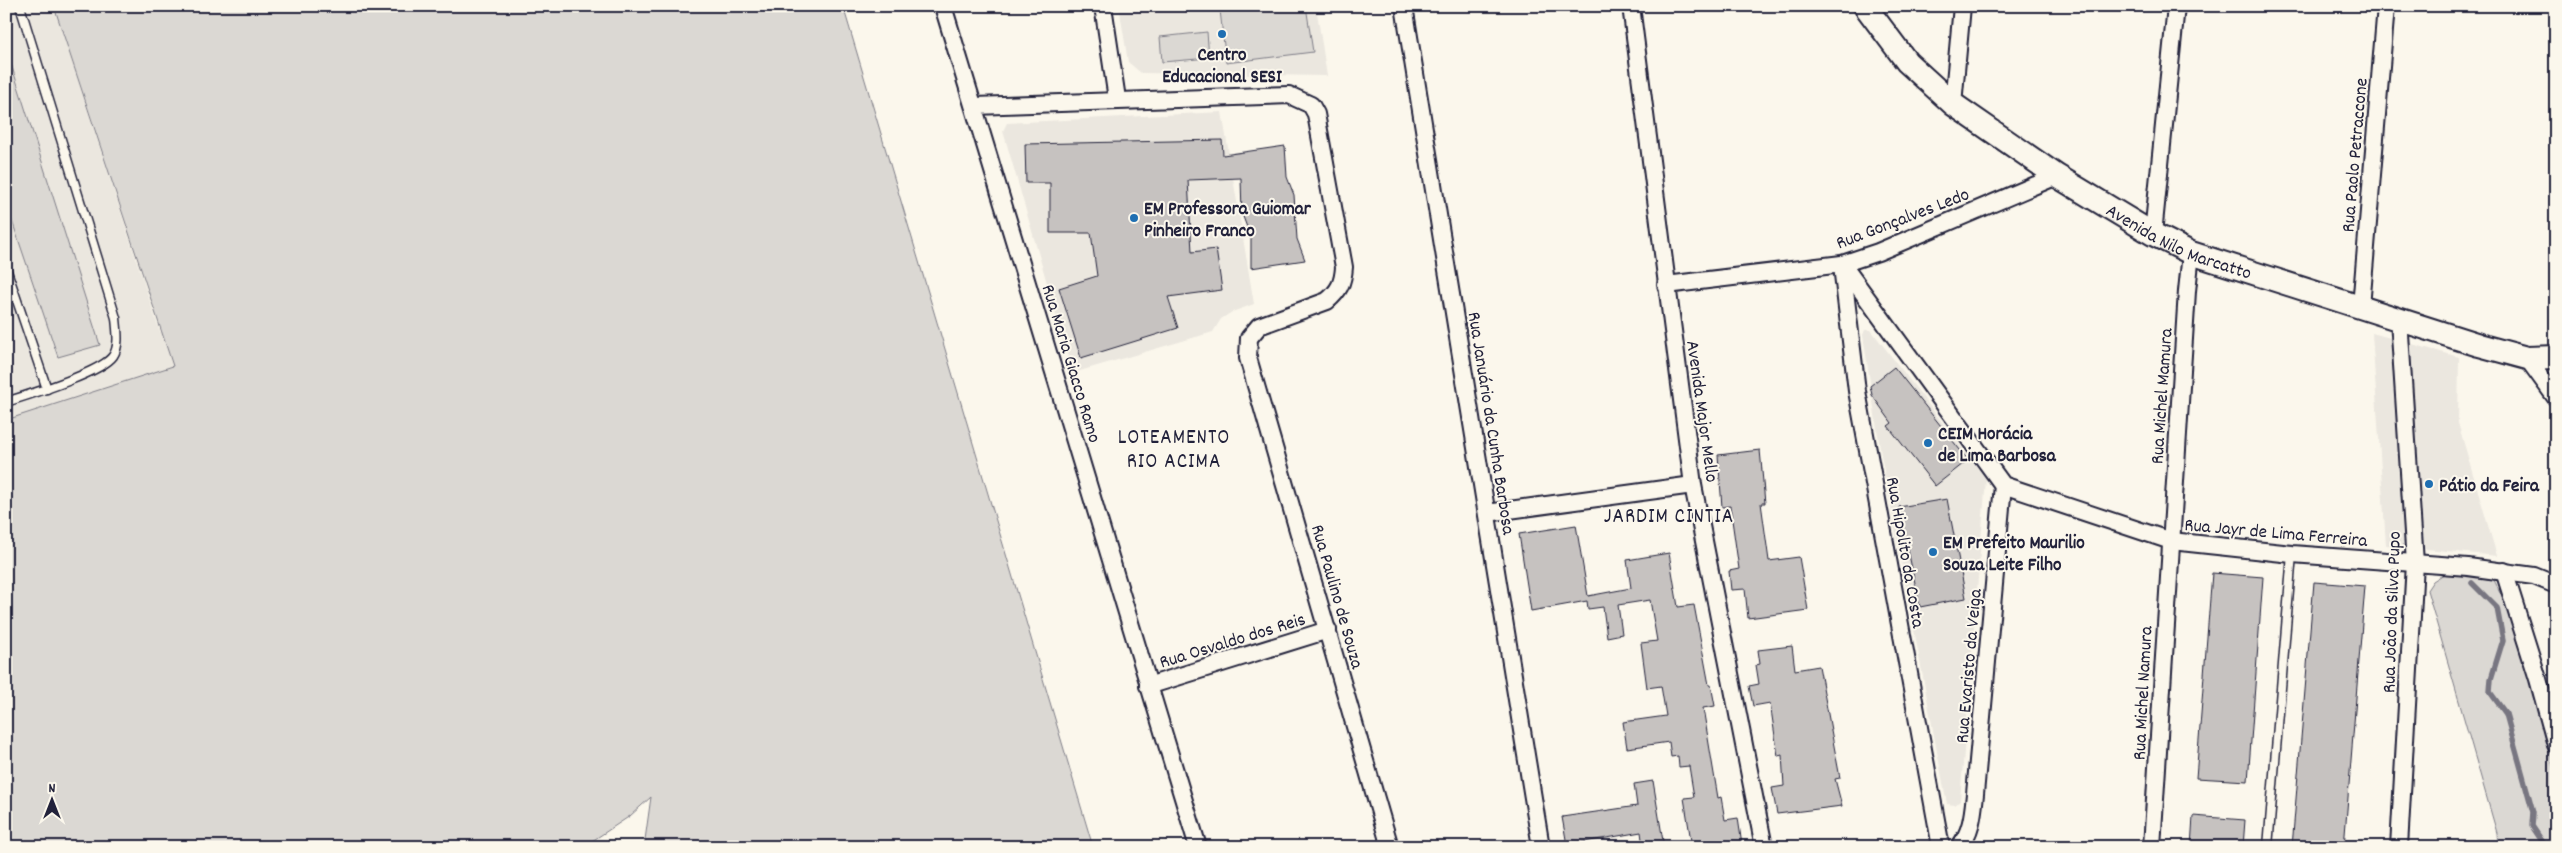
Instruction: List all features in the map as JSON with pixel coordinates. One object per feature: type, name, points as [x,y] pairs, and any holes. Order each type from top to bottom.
[{"type":"street","name":"Rua Maria Giacco Ramo","points":[[943,6],[975,106],[1198,847]]},
{"type":"street","points":[[975,106],[1117,100],[1103,6]]},
{"type":"street","name":"Rua Januário da Cunha Barbosa","points":[[1404,6],[1541,847]]},
{"type":"street","name":"Avenida Major Mello","points":[[1631,6],[1693,485],[1764,847]]},
{"type":"street","name":"Avenida Nilo Marcatto","points":[[1865,6],[1907,62],[1953,104],[2057,176],[2153,234],[2192,252],[2479,345],[2527,358],[2556,357]]},
{"type":"street","points":[[1953,104],[1962,6]]},
{"type":"street","points":[[2153,234],[2176,6]]},
{"type":"street","name":"Rua Paolo Petraccone","points":[[2361,307],[2386,6]]},
{"type":"street","name":"Rua Paulino de Souza","points":[[1117,100],[1288,95],[1311,105],[1316,114],[1344,267],[1344,281],[1336,294],[1327,301],[1259,326],[1249,338],[1248,358],[1390,847]]},
{"type":"street","name":"Rua Gonçalves Ledo","points":[[1666,285],[1842,264],[1878,252],[2057,176]]},
{"type":"street","name":"Rua Michel Mamura","points":[[2171,541],[2192,252]]},
{"type":"street","points":[[1842,264],[2003,485]]},
{"type":"street","name":"Rua Hipolito da Costa","points":[[1842,264],[1857,391],[1941,847]]},
{"type":"street","name":"Rua João da Silva Pupo","points":[[2399,319],[2415,563],[2399,847]]},
{"type":"street","points":[[2527,358],[2556,398]]},
{"type":"street","points":[[1487,513],[1693,485]]},
{"type":"street","name":"Rua Jayr de Lima Ferreira","points":[[2003,485],[2171,541],[2292,554],[2504,571],[2534,576],[2556,585]]},
{"type":"street","name":"Rua Evaristo da Veiga","points":[[1959,847],[1966,840],[1975,794],[2003,485]]},
{"type":"street","name":"Rua Michel Namura","points":[[2152,847],[2171,541]]},
{"type":"street","points":[[2504,571],[2538,679],[2556,745]]},
{"type":"street","name":"Rua Osvaldo dos Reis","points":[[1148,686],[1328,630]]},
{"type":"lane","points":[[6,402],[47,389],[107,361],[113,356],[118,340],[116,318],[20,6]]},
{"type":"lane","points":[[6,268],[47,389]]},
{"type":"lane","points":[[2268,847],[2292,554]]},
{"type":"shaded area","points":[[6,6],[54,6],[160,332],[324,285],[6,528]]},
{"type":"shaded area","points":[[54,6],[843,6],[1093,847],[644,847],[651,797],[630,816],[583,847],[6,847],[6,420],[173,366]]},
{"type":"shaded area","name":"Centro Educacional SESI","points":[[1119,6],[1316,6],[1327,76],[1141,73],[1128,62]]},
{"type":"shaded area","points":[[1245,6],[1306,6],[1313,52],[1226,63],[1220,10]]},
{"type":"shaded area","points":[[1207,32],[1209,58],[1162,62],[1160,37]]},
{"type":"shaded area","points":[[6,48],[100,345],[58,357],[6,203]]},
{"type":"shaded area","name":"EM Professora Guiomar Pinheiro Franco","points":[[1222,112],[1254,304],[1232,312],[1221,319],[1213,332],[1073,373],[1003,131],[1007,123]]},
{"type":"shaded area","points":[[1865,330],[1871,330],[1986,479],[1960,801],[1955,805],[1947,804],[1881,455],[1863,335]]},
{"type":"shaded area","name":"Pátio da Feira","points":[[2372,333],[2459,357],[2458,423],[2497,556],[2386,545]]},
{"type":"shaded area","points":[[2447,572],[2494,580],[2515,622],[2535,687],[2556,777],[2556,847],[2498,847],[2497,833],[2427,590],[2433,581]]},
{"type":"building","points":[[1222,140],[1223,155],[1285,146],[1287,177],[1294,195],[1297,239],[1305,260],[1251,268],[1251,238],[1242,214],[1241,178],[1188,180],[1192,252],[1216,249],[1222,290],[1168,297],[1178,328],[1081,358],[1059,288],[1097,276],[1091,233],[1050,233],[1050,183],[1026,183],[1025,144]]},
{"type":"building","name":"CEIM Horácia de Lima Barbosa","points":[[1894,367],[1968,460],[1935,486],[1888,426],[1892,423],[1872,395],[1870,386]]},
{"type":"building","points":[[1760,450],[1765,503],[1761,503],[1769,561],[1799,557],[1808,610],[1748,618],[1745,589],[1731,590],[1729,571],[1739,569],[1730,506],[1722,507],[1718,455]]},
{"type":"building","name":"EM Prefeito Maurilio Souza Leite Filho","points":[[1947,499],[1966,598],[1920,607],[1899,507]]},
{"type":"building","points":[[1576,525],[1588,596],[1631,588],[1627,560],[1669,553],[1678,607],[1694,605],[1709,685],[1711,685],[1715,706],[1703,708],[1718,798],[1721,797],[1725,820],[1738,818],[1742,845],[1692,847],[1684,798],[1694,797],[1689,766],[1679,767],[1678,756],[1671,757],[1669,742],[1627,748],[1623,722],[1666,716],[1661,686],[1647,688],[1641,643],[1657,641],[1650,600],[1618,605],[1622,634],[1607,637],[1603,607],[1588,609],[1587,601],[1531,611],[1519,534]]},
{"type":"building","points":[[2212,573],[2263,577],[2248,781],[2196,778]]},
{"type":"building","points":[[2314,582],[2365,586],[2344,847],[2292,847]]},
{"type":"building","points":[[1792,646],[1795,670],[1819,666],[1840,778],[1835,779],[1842,806],[1777,814],[1772,788],[1784,786],[1782,755],[1778,756],[1770,703],[1753,706],[1749,686],[1759,684],[1756,665],[1760,664],[1758,650]]},
{"type":"building","points":[[1653,781],[1664,847],[1643,847],[1641,832],[1567,845],[1562,817],[1637,806],[1634,784]]},
{"type":"building","points":[[2193,816],[2245,820],[2243,847],[2191,847]]},
{"type":"waterway","points":[[2472,583],[2497,608],[2503,640],[2491,679],[2490,692],[2506,714],[2533,812],[2532,826],[2546,847]]},
{"type":"place","name":"Centro Educacional SESI","points":[[1222,34]]},
{"type":"place","name":"EM Professora Guiomar Pinheiro Franco","points":[[1134,218]]},
{"type":"place","name":"CEIM Horácia de Lima Barbosa","points":[[1928,443]]},
{"type":"place","name":"Pátio da Feira","points":[[2429,484]]},
{"type":"place","name":"EM Prefeito Maurilio Souza Leite Filho","points":[[1933,552]]},
{"type":"district","name":"LOTEAMENTO RIO ACIMA","points":[[1174,448]]},
{"type":"district","name":"JARDIM CINTIA","points":[[1669,515]]}]
